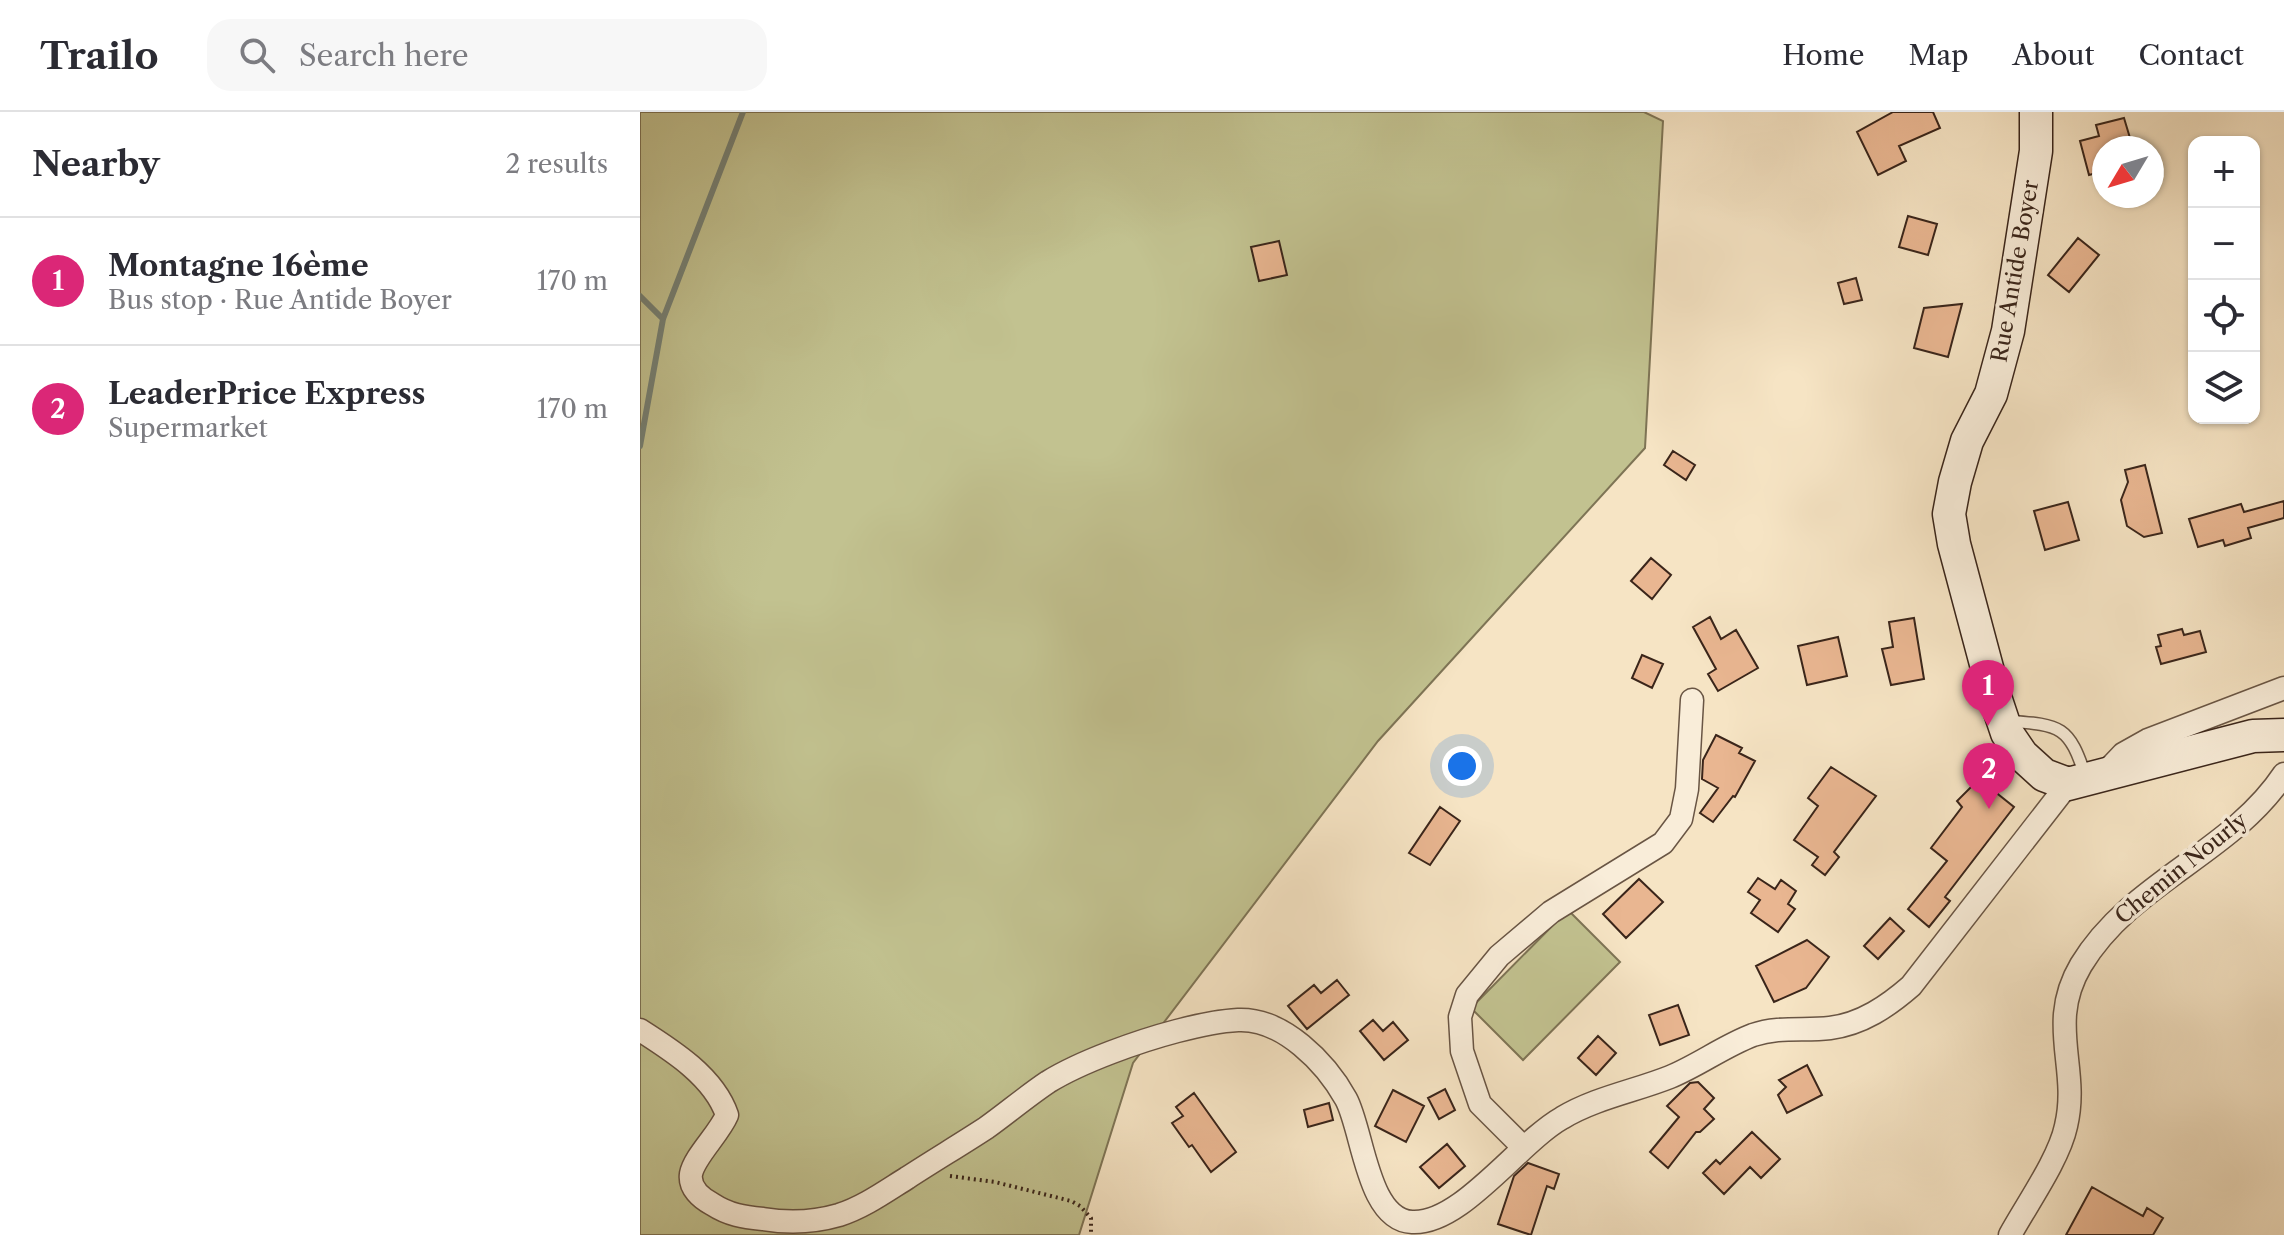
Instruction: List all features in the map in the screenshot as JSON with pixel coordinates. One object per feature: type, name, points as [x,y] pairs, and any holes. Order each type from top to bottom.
[{"type":"main road","name":"Rue Antide Boyer","points":[[2036,112],[2036,151],[2008,331],[1991,394],[1967,441],[1949,514],[1954,544],[2007,733],[2022,755],[2044,775],[2085,780]]},
{"type":"main road","points":[[2085,780],[2253,736],[2284,735]]},
{"type":"street","points":[[640,1030],[694,1069],[721,1098],[727,1115],[721,1129],[691,1171],[691,1185],[703,1199],[730,1215],[781,1222],[838,1215],[861,1206],[984,1129],[1051,1081],[1129,1045],[1181,1030],[1241,1019],[1272,1026],[1304,1047],[1346,1099],[1375,1190],[1388,1211],[1408,1229],[1456,1208],[1523,1147],[1561,1118],[1588,1105],[1680,1073],[1755,1035],[1800,1027],[1831,1028],[1887,1007],[1911,986],[2085,780],[2148,740],[2284,688]]},
{"type":"street","points":[[1523,1147],[1480,1104],[1462,1051],[1460,1017],[1467,995],[1499,956],[1551,912],[1663,843],[1681,819],[1687,789],[1692,700]]},
{"type":"street","name":"Chemin Nourly","points":[[2010,1235],[2058,1148],[2066,1127],[2071,1086],[2063,1024],[2065,1008],[2079,969],[2102,933],[2127,909],[2244,821],[2284,774]]},
{"type":"lane","points":[[2003,721],[2042,724],[2064,731],[2076,747],[2085,780]]},
{"type":"path","points":[[926,1166],[949,1176],[995,1182],[1071,1201],[1091,1218],[1091,1235]]},
{"type":"green space","points":[[640,112],[1644,112],[1663,121],[1645,448],[1378,741],[1133,1063],[1079,1235],[640,1235]]},
{"type":"green space","points":[[1568,910],[1620,962],[1523,1060],[1471,1008]]},
{"type":"building","points":[[1893,112],[1933,112],[1940,128],[1899,146],[1906,161],[1878,175],[1857,132]]},
{"type":"building","points":[[2124,118],[2129,136],[2099,136],[2096,125]]},
{"type":"building","points":[[2092,138],[2092,174],[2089,175],[2080,141]]},
{"type":"building","points":[[1908,216],[1937,224],[1928,255],[1899,247]]},
{"type":"building","points":[[2078,238],[2099,255],[2069,292],[2048,275]]},
{"type":"building","points":[[1279,241],[1287,275],[1259,281],[1251,247]]},
{"type":"building","points":[[1856,278],[1862,300],[1844,304],[1838,283]]},
{"type":"building","points":[[1962,304],[1948,357],[1914,348],[1924,308]]},
{"type":"building","points":[[1673,451],[1695,465],[1686,480],[1664,465]]},
{"type":"building","points":[[2145,465],[2162,533],[2144,537],[2127,526],[2121,500],[2128,482],[2125,470]]},
{"type":"building","points":[[2284,501],[2284,518],[2248,528],[2251,538],[2225,546],[2223,540],[2198,547],[2189,519],[2241,504],[2244,512]]},
{"type":"building","points":[[2068,502],[2079,540],[2045,550],[2034,511]]},
{"type":"building","points":[[1651,558],[1671,575],[1652,599],[1631,581]]},
{"type":"building","points":[[1710,617],[1721,639],[1736,630],[1758,668],[1718,691],[1708,674],[1716,669],[1693,627]]},
{"type":"building","points":[[1914,618],[1924,679],[1891,685],[1882,649],[1893,647],[1889,622]]},
{"type":"building","points":[[2182,629],[2184,635],[2200,631],[2206,652],[2161,664],[2156,647],[2161,646],[2158,635]]},
{"type":"building","points":[[1838,637],[1847,676],[1807,685],[1798,646]]},
{"type":"building","points":[[1642,655],[1663,664],[1652,688],[1632,678]]},
{"type":"building","points":[[1716,735],[1742,748],[1739,753],[1755,761],[1735,797],[1713,822],[1700,813],[1718,788],[1702,779],[1703,760]]},
{"type":"building","points":[[1831,767],[1876,796],[1834,852],[1839,857],[1825,875],[1812,865],[1818,857],[1794,840],[1818,806],[1808,798]]},
{"type":"building","points":[[1979,779],[2014,807],[1945,897],[1950,901],[1929,927],[1908,909],[1947,861],[1931,848],[1962,807],[1957,801]]},
{"type":"building","points":[[1440,807],[1460,821],[1430,865],[1409,853]]},
{"type":"building","points":[[1758,878],[1775,889],[1781,880],[1796,891],[1788,904],[1795,909],[1778,932],[1751,913],[1760,900],[1748,892]]},
{"type":"building","points":[[1639,879],[1663,902],[1626,938],[1603,914]]},
{"type":"building","points":[[1890,918],[1904,931],[1878,959],[1864,946]]},
{"type":"building","points":[[1807,940],[1829,957],[1806,988],[1774,1002],[1756,966]]},
{"type":"building","points":[[1337,980],[1349,995],[1307,1029],[1288,1006],[1314,985],[1321,993]]},
{"type":"building","points":[[1678,1005],[1689,1035],[1660,1045],[1649,1015]]},
{"type":"building","points":[[1373,1020],[1383,1031],[1393,1022],[1408,1040],[1384,1060],[1360,1031]]},
{"type":"building","points":[[1598,1036],[1616,1053],[1596,1075],[1578,1058]]},
{"type":"building","points":[[1807,1065],[1822,1095],[1787,1113],[1778,1095],[1786,1087],[1779,1080]]},
{"type":"building","points":[[1698,1082],[1714,1098],[1704,1109],[1714,1119],[1696,1132],[1668,1168],[1650,1152],[1679,1117],[1667,1106],[1690,1083]]},
{"type":"building","points":[[1445,1089],[1455,1110],[1439,1119],[1428,1098]]},
{"type":"building","points":[[1393,1090],[1424,1106],[1406,1142],[1375,1126]]},
{"type":"building","points":[[1194,1093],[1236,1152],[1211,1172],[1172,1123],[1183,1116],[1176,1107]]},
{"type":"building","points":[[1329,1103],[1333,1120],[1308,1127],[1304,1110]]},
{"type":"building","points":[[1752,1132],[1780,1159],[1761,1178],[1750,1167],[1724,1194],[1703,1173],[1716,1160],[1720,1164]]},
{"type":"building","points":[[1447,1144],[1465,1166],[1439,1188],[1420,1167]]},
{"type":"building","points":[[1528,1163],[1559,1174],[1554,1189],[1547,1186],[1531,1235],[1498,1224],[1514,1176]]},
{"type":"building","points":[[2092,1187],[2143,1216],[2147,1208],[2163,1218],[2153,1235],[2066,1235]]},
{"type":"waterway","points":[[640,446],[663,319],[743,112]]},
{"type":"waterway","points":[[640,296],[663,319]]},
{"type":"place","name":"Montagne 16ème","points":[[1988,726]]},
{"type":"place","name":"LeaderPrice Express","points":[[1989,809]]}]
